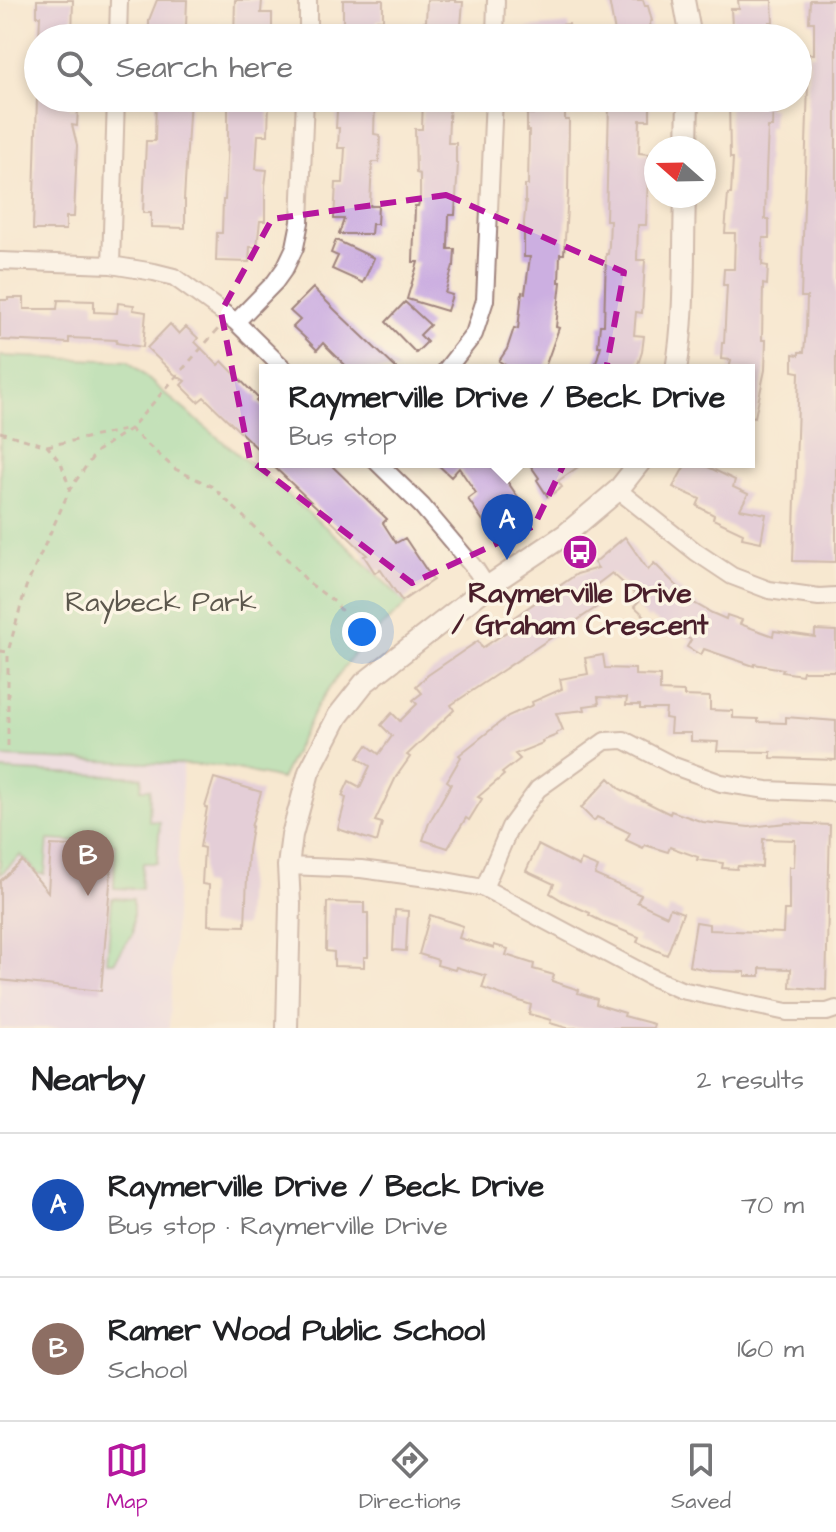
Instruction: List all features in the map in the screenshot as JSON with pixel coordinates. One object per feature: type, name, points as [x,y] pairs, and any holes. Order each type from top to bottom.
[{"type":"street","points":[[118,24],[119,0]]},
{"type":"street","points":[[308,0],[308,24]]},
{"type":"street","points":[[495,24],[496,0]]},
{"type":"street","points":[[684,0],[688,24]]},
{"type":"street","points":[[111,265],[116,112]]},
{"type":"street","points":[[233,319],[275,282],[295,247],[300,222],[304,112]]},
{"type":"street","points":[[451,364],[474,334],[485,300],[493,112]]},
{"type":"street","points":[[687,136],[688,112]]},
{"type":"street","points":[[677,364],[685,208]]},
{"type":"street","points":[[0,261],[111,265],[174,277],[233,319],[279,364]]},
{"type":"street","points":[[383,468],[422,506],[487,587]]},
{"type":"street","points":[[287,1028],[288,866],[292,835],[309,772],[338,716],[364,683],[487,587],[566,534],[618,490],[635,468]]},
{"type":"street","points":[[618,490],[696,552],[732,576],[769,590],[819,597],[836,596]]},
{"type":"street","points":[[484,888],[510,827],[538,789],[605,741],[624,740],[674,766],[721,783],[767,790],[836,793]]},
{"type":"street","points":[[288,866],[361,869],[484,888],[681,990],[787,1012],[827,1012],[836,1009]]},
{"type":"path","points":[[8,746],[8,652],[26,587],[70,489],[97,451],[130,429],[233,319]]},
{"type":"path","points":[[0,432],[47,446],[130,429]]},
{"type":"path","points":[[130,429],[175,469],[213,487],[309,583],[336,603],[358,636],[373,645]]},
{"type":"path","points":[[47,446],[61,463],[70,489]]},
{"type":"path","points":[[0,651],[8,652]]},
{"type":"highlighted area","points":[[446,195],[624,272],[604,381],[534,526],[412,583],[250,460],[221,312],[272,219]]},
{"type":"shaded area","points":[[0,757],[183,763],[169,1028],[0,1028]]},
{"type":"green space","name":"Raybeck Park","points":[[0,356],[128,361],[341,540],[407,604],[359,647],[318,704],[281,779],[223,766],[0,757]]},
{"type":"green space","points":[[0,770],[142,777],[141,789],[150,789],[149,821],[160,822],[157,863],[143,863],[141,889],[114,888],[115,844],[48,840],[45,874],[38,874],[21,855],[0,875]]},
{"type":"green space","points":[[112,898],[133,899],[133,933],[114,962],[107,962]]},
{"type":"building","points":[[37,0],[73,0],[72,24],[40,24],[40,16],[37,16]]},
{"type":"building","points":[[157,0],[187,0],[186,24],[149,24]]},
{"type":"building","points":[[235,0],[262,0],[261,13],[272,13],[272,24],[234,24]]},
{"type":"building","points":[[343,0],[383,0],[383,20],[377,20],[377,24],[343,24]]},
{"type":"building","points":[[427,0],[463,2],[461,24],[419,24],[426,22]]},
{"type":"building","points":[[609,0],[643,0],[648,6],[650,24],[613,24]]},
{"type":"building","points":[[738,0],[772,0],[773,22],[732,24],[731,9],[739,9]]},
{"type":"building","points":[[810,0],[836,0],[836,562],[793,561],[799,372],[793,371],[793,354],[804,352],[807,297],[801,297],[807,112],[812,112],[814,54],[814,22],[809,22]]},
{"type":"building","points":[[37,112],[78,112],[77,126],[72,125],[77,145],[74,217],[66,217],[66,230],[33,230]]},
{"type":"building","points":[[156,112],[189,112],[185,228],[151,227],[151,213],[143,213],[146,141],[155,141]]},
{"type":"building","points":[[228,112],[269,112],[268,135],[258,135],[256,169],[267,170],[265,221],[260,221],[257,247],[250,247],[249,262],[216,261],[217,233],[222,233]]},
{"type":"building","points":[[337,112],[375,112],[374,134],[380,135],[379,162],[372,162],[370,206],[378,206],[377,224],[372,224],[371,234],[339,234],[344,219],[334,219],[336,183],[343,183],[345,148],[338,148],[339,128],[336,128]]},
{"type":"building","points":[[423,112],[449,112],[448,143],[456,143],[458,163],[455,215],[449,215],[448,249],[455,249],[454,266],[445,293],[452,295],[447,311],[407,299],[418,262],[413,262],[415,206],[418,206],[420,199],[415,129],[422,129]]},
{"type":"building","points":[[565,112],[565,120],[569,120],[568,193],[564,254],[560,254],[561,282],[556,327],[559,328],[546,364],[504,364],[499,361],[514,328],[518,329],[530,257],[524,257],[525,185],[528,185],[527,114]]},
{"type":"building","points":[[609,112],[650,112],[650,120],[640,120],[639,153],[644,154],[644,208],[647,208],[646,225],[638,225],[637,260],[645,260],[642,313],[636,312],[634,335],[644,336],[638,364],[596,364],[601,346],[598,346],[600,325],[604,325],[610,220],[606,220]]},
{"type":"building","points":[[729,112],[773,112],[772,127],[768,127],[766,173],[765,219],[769,219],[769,238],[763,238],[762,265],[768,266],[767,285],[763,284],[765,370],[755,417],[755,364],[730,364],[731,360],[721,359],[727,285],[723,285],[724,269],[734,269],[735,233],[725,233],[728,194],[731,194],[733,158],[730,158]]},
{"type":"building","points":[[336,240],[374,258],[363,283],[332,269],[338,256],[331,253]]},
{"type":"building","points":[[313,288],[392,364],[344,364],[323,343],[317,350],[293,327],[300,320],[290,311]]},
{"type":"building","points":[[24,298],[24,309],[57,309],[58,300],[94,301],[94,312],[117,313],[118,303],[134,305],[133,310],[146,312],[143,347],[116,343],[117,340],[69,338],[69,343],[0,340],[0,300]]},
{"type":"building","points":[[405,302],[430,325],[420,335],[427,342],[416,353],[386,322]]},
{"type":"building","points":[[170,324],[179,334],[186,327],[198,338],[195,342],[218,365],[222,361],[258,398],[259,450],[204,397],[198,402],[181,385],[185,381],[147,348]]},
{"type":"building","points":[[275,468],[334,468],[387,519],[383,523],[396,543],[405,538],[433,580],[402,601],[380,569],[375,573],[364,556],[367,555]]},
{"type":"building","points":[[441,468],[459,468],[451,477]]},
{"type":"building","points":[[459,468],[498,468],[526,509],[523,511],[527,517],[508,530],[501,520],[488,528],[468,499],[476,493]]},
{"type":"building","points":[[532,468],[576,468],[558,481],[562,487],[548,497],[537,480],[539,478]]},
{"type":"building","points":[[684,468],[710,468],[735,480],[733,487],[748,494],[740,509],[766,514],[761,542],[742,538],[743,533],[713,519],[714,515],[697,506],[700,499],[673,487]]},
{"type":"building","points":[[625,537],[648,570],[654,563],[694,603],[712,613],[726,619],[727,615],[742,620],[740,624],[773,636],[774,631],[815,637],[815,630],[836,631],[836,671],[803,671],[802,675],[754,666],[704,649],[701,655],[687,647],[691,640],[650,617],[648,619],[634,606],[641,599],[612,573],[587,592],[597,607],[451,705],[454,710],[407,755],[410,757],[396,777],[375,821],[382,823],[377,842],[338,829],[346,798],[342,796],[349,781],[360,787],[370,766],[358,758],[367,745],[379,754],[392,736],[381,725],[392,713],[400,721],[417,704],[413,700],[422,693],[416,686],[478,641],[482,648],[511,629],[507,622],[577,574],[598,568],[594,563]]},
{"type":"building","points":[[603,655],[605,668],[635,669],[635,675],[660,676],[660,691],[710,697],[710,710],[733,711],[733,718],[786,723],[786,717],[836,721],[836,760],[771,758],[771,752],[717,751],[718,742],[691,741],[691,733],[670,733],[671,719],[665,718],[666,709],[640,709],[640,705],[626,705],[627,698],[598,697],[599,704],[584,706],[585,710],[556,713],[563,730],[543,743],[515,754],[520,759],[478,797],[482,799],[448,848],[423,840],[451,784],[447,781],[461,757],[459,755],[508,716],[562,689],[560,679],[588,674],[585,658]]},
{"type":"building","points":[[214,778],[261,792],[248,851],[245,926],[208,925],[209,885],[202,884],[204,848],[200,847],[205,807]]},
{"type":"building","points":[[609,778],[620,789],[670,814],[671,811],[703,822],[749,827],[787,823],[830,825],[826,990],[790,987],[791,969],[760,968],[760,976],[745,976],[745,972],[712,971],[689,966],[696,922],[709,924],[709,930],[783,933],[784,910],[789,910],[789,867],[794,867],[795,840],[763,839],[762,867],[738,866],[737,869],[722,868],[723,863],[697,860],[698,857],[670,847],[668,852],[645,845],[643,848],[626,840],[630,833],[597,817],[594,821],[581,808]]},
{"type":"building","points":[[51,845],[113,848],[101,991],[0,980],[0,881],[22,861],[48,892]]},
{"type":"building","points":[[538,845],[579,866],[581,860],[598,867],[595,875],[641,895],[637,902],[667,916],[670,908],[683,913],[667,955],[637,942],[639,937],[607,924],[550,893],[554,884],[526,871]]},
{"type":"building","points":[[327,902],[364,903],[364,913],[368,913],[368,957],[364,957],[364,967],[334,966],[334,952],[326,951]]},
{"type":"building","points":[[395,910],[408,911],[406,951],[393,950]]},
{"type":"building","points":[[430,915],[463,926],[459,938],[508,949],[506,955],[534,964],[533,969],[554,975],[552,981],[579,990],[578,993],[597,999],[596,1004],[625,1013],[624,1016],[654,1024],[653,1028],[567,1028],[529,1014],[531,1005],[482,988],[486,976],[437,965],[438,960],[419,954]]},
{"type":"place","name":"Raymerville Drive / Graham Crescent","points":[[580,552]]},
{"type":"place","name":"Raymerville Drive / Beck Drive","points":[[507,560]]},
{"type":"place","name":"Ramer Wood Public School","points":[[88,896]]}]
